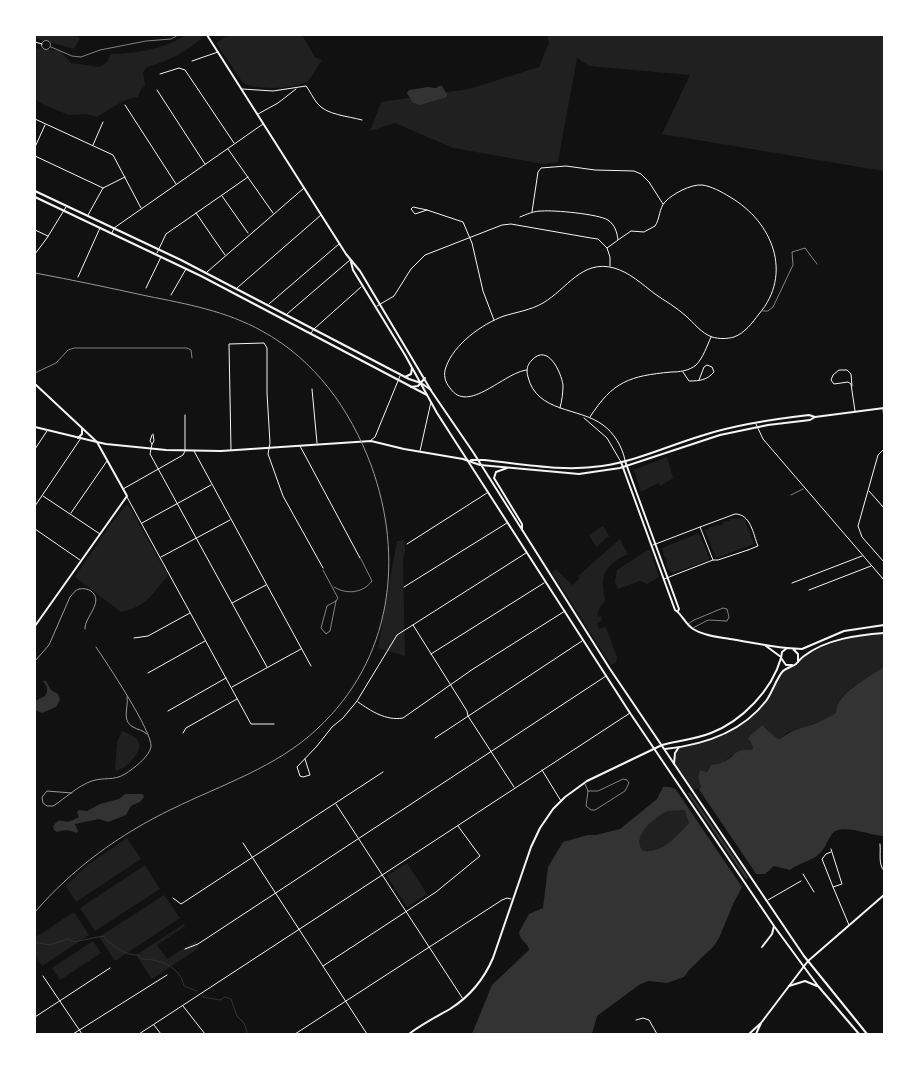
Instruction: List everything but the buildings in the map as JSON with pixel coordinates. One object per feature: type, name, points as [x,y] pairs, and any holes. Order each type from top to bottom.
[{"type":"main road","points":[[207,35],[339,244],[360,272],[432,392],[610,669],[808,961],[867,1034]]},
{"type":"main road","points":[[35,191],[207,273],[401,375],[421,383],[432,392]]},
{"type":"main road","points":[[35,197],[186,268],[427,395]]},
{"type":"main road","points":[[350,260],[353,270],[412,366],[431,402],[630,713],[774,926],[818,986],[859,1034]]},
{"type":"main road","points":[[405,377],[412,372],[412,366]]},
{"type":"main road","points":[[411,387],[421,383],[425,378]]},
{"type":"main road","points":[[35,384],[97,442],[127,496],[35,626]]},
{"type":"main road","points":[[468,460],[480,465],[580,474],[627,466],[700,440],[768,425],[883,408]]},
{"type":"main road","points":[[35,427],[97,442],[150,449],[185,451],[231,450],[371,441],[468,460],[565,468],[602,466],[621,462],[706,434],[756,423],[809,415],[815,417]]},
{"type":"main road","points":[[80,438],[82,434],[81,427]]},
{"type":"main road","points":[[625,461],[680,609],[678,611]]},
{"type":"main road","points":[[621,462],[675,610],[678,611],[692,629],[703,634],[764,645],[804,648],[826,637],[853,628],[884,625]]},
{"type":"main road","points":[[507,468],[496,472],[494,478],[522,524],[523,532]]},
{"type":"main road","points":[[409,1034],[463,999],[480,981],[488,968],[535,837],[561,800],[584,783],[626,762],[656,750],[713,739],[741,724],[766,701],[781,673],[798,662],[806,654],[829,643],[856,636],[884,633]]},
{"type":"main road","points":[[826,637],[829,643]]},
{"type":"main road","points":[[764,645],[781,657],[786,665],[794,665]]},
{"type":"main road","points":[[656,750],[662,745],[708,734],[728,725],[758,698],[776,672],[782,652],[787,648]]},
{"type":"main road","points":[[792,648],[798,654],[798,662]]},
{"type":"main road","points":[[674,764],[675,753],[679,747]]},
{"type":"main road","points":[[749,1034],[761,1022],[808,961],[884,895]]},
{"type":"main road","points":[[762,947],[772,934],[774,926]]},
{"type":"main road","points":[[789,986],[804,981],[818,986]]},
{"type":"main road","points":[[756,1034],[761,1022]]},
{"type":"street","points":[[35,42],[42,44]]},
{"type":"street","points":[[192,61],[218,52]]},
{"type":"street","points":[[160,74],[179,68],[185,70],[234,144]]},
{"type":"street","points":[[241,89],[273,91],[306,86],[316,103],[327,110],[362,120]]},
{"type":"street","points":[[258,114],[278,103],[296,90],[296,88]]},
{"type":"street","points":[[157,90],[205,164]]},
{"type":"street","points":[[125,105],[176,184]]},
{"type":"street","points":[[35,119],[115,157],[141,208]]},
{"type":"street","points":[[93,146],[103,122]]},
{"type":"street","points":[[35,146],[45,124]]},
{"type":"street","points":[[112,233],[114,228],[141,208],[264,124]]},
{"type":"street","points":[[227,149],[273,213]]},
{"type":"street","points":[[35,156],[103,188]]},
{"type":"street","points":[[532,212],[538,172],[541,168],[566,166],[595,170],[634,171],[642,174],[663,204]]},
{"type":"street","points":[[156,254],[166,234],[248,176]]},
{"type":"street","points":[[88,215],[103,188],[125,177]]},
{"type":"street","points":[[527,370],[518,372],[468,398],[457,395],[450,388],[444,374],[451,358],[468,338],[494,321],[547,301],[581,271],[596,267],[610,267],[624,272],[680,311],[700,330],[711,336],[724,339],[737,336],[747,329],[770,300],[775,285],[776,263],[768,238],[755,218],[732,198],[703,185],[683,191],[663,204],[655,226],[644,232],[631,231],[606,248]]},
{"type":"street","points":[[207,273],[225,255],[304,187]]},
{"type":"street","points":[[221,195],[249,234]]},
{"type":"street","points":[[35,254],[66,206]]},
{"type":"street","points":[[427,210],[415,214],[411,209],[416,207],[427,210],[461,220],[466,225],[494,321]]},
{"type":"street","points":[[520,217],[532,212],[549,210],[598,216],[606,219],[614,227],[618,240]]},
{"type":"street","points":[[196,212],[225,255]]},
{"type":"street","points":[[236,288],[321,215]]},
{"type":"street","points":[[376,307],[398,291],[411,269],[425,254],[502,225],[511,224],[598,239],[606,248],[610,257],[610,267]]},
{"type":"street","points":[[78,276],[100,228]]},
{"type":"street","points":[[35,230],[48,236]]},
{"type":"street","points":[[268,305],[339,244]]},
{"type":"street","points":[[146,288],[161,256]]},
{"type":"street","points":[[286,314],[350,260]]},
{"type":"street","points":[[171,295],[186,268]]},
{"type":"street","points":[[311,334],[314,329],[363,286]]},
{"type":"street","points":[[590,418],[606,396],[625,381],[646,375],[683,371],[698,364],[711,336]]},
{"type":"street","points":[[231,450],[229,344],[265,344],[267,348],[270,443],[268,454],[276,480],[323,568]]},
{"type":"street","points":[[560,408],[562,382],[558,371],[552,360],[545,356],[536,357],[531,361],[527,370],[530,384],[538,396],[545,402],[560,408],[581,416],[590,418],[603,425],[612,433],[622,449],[625,461]]},
{"type":"street","points":[[683,371],[688,380],[699,380],[710,376],[714,371],[712,367],[704,366],[699,380]]},
{"type":"street","points":[[852,386],[848,382],[833,383],[831,380],[833,375],[840,370],[847,370],[851,374],[855,412]]},
{"type":"street","points":[[371,441],[375,437],[401,375]]},
{"type":"street","points":[[312,389],[318,444]]},
{"type":"street","points":[[420,452],[431,402]]},
{"type":"street","points":[[883,408],[884,420]]},
{"type":"street","points":[[123,489],[180,458],[185,451],[185,415]]},
{"type":"street","points":[[581,416],[607,438],[621,462]]},
{"type":"street","points":[[756,423],[763,440],[884,580]]},
{"type":"street","points":[[35,449],[47,430]]},
{"type":"street","points":[[35,506],[80,438]]},
{"type":"street","points":[[152,444],[150,454],[160,469],[177,504],[267,667]]},
{"type":"street","points":[[300,446],[360,558]]},
{"type":"street","points":[[884,449],[878,455],[858,526],[862,537],[884,562]]},
{"type":"street","points":[[194,450],[311,666]]},
{"type":"street","points":[[70,513],[107,460]]},
{"type":"street","points":[[142,523],[212,484]]},
{"type":"street","points":[[869,491],[884,508]]},
{"type":"street","points":[[407,544],[488,492]]},
{"type":"street","points":[[43,495],[100,534]]},
{"type":"street","points":[[127,496],[251,724],[274,724]]},
{"type":"street","points":[[651,546],[735,514],[741,514],[748,518],[758,546],[713,560],[664,579]]},
{"type":"street","points":[[160,558],[231,520]]},
{"type":"street","points":[[404,588],[508,522]]},
{"type":"street","points":[[700,527],[713,560]]},
{"type":"street","points":[[35,529],[81,561]]},
{"type":"street","points":[[305,759],[310,775],[303,777],[300,776],[297,767],[357,701],[399,633],[527,552]]},
{"type":"street","points":[[792,583],[862,556]]},
{"type":"street","points":[[809,590],[872,566]]},
{"type":"street","points":[[431,654],[546,582]]},
{"type":"street","points":[[231,603],[266,584]]},
{"type":"street","points":[[357,701],[378,715],[401,718],[565,611]]},
{"type":"street","points":[[134,638],[148,636],[190,612]]},
{"type":"street","points":[[413,625],[467,711],[468,716],[515,788]]},
{"type":"street","points":[[435,738],[584,640]]},
{"type":"street","points":[[148,672],[206,641]]},
{"type":"street","points":[[231,687],[302,648]]},
{"type":"street","points":[[185,949],[198,944],[606,676]]},
{"type":"street","points":[[168,711],[226,678]]},
{"type":"street","points":[[183,733],[186,728],[238,699]]},
{"type":"street","points":[[139,1034],[630,713]]},
{"type":"street","points":[[542,770],[561,800]]},
{"type":"street","points":[[173,898],[181,904],[384,772]]},
{"type":"street","points":[[335,803],[463,999]]},
{"type":"street","points":[[323,966],[436,892],[480,856],[458,826]]},
{"type":"street","points":[[243,843],[367,1034]]},
{"type":"street","points":[[880,844],[880,861],[884,872]]},
{"type":"street","points":[[831,849],[842,884],[833,887]]},
{"type":"street","points":[[832,852],[826,854],[822,859],[849,925]]},
{"type":"street","points":[[803,874],[814,892]]},
{"type":"street","points":[[766,899],[801,881]]},
{"type":"street","points":[[295,1034],[502,900],[507,898],[513,899]]},
{"type":"street","points":[[35,1017],[110,968]]},
{"type":"street","points":[[73,1034],[166,975]]},
{"type":"street","points":[[43,976],[82,1034]]},
{"type":"street","points":[[182,1005],[205,1034]]},
{"type":"street","points":[[636,1020],[643,1018],[649,1020],[657,1034]]},
{"type":"street","points":[[153,1024],[161,1034]]},
{"type":"lane","points":[[51,47],[45,50],[42,48],[42,44],[47,40],[50,42],[51,47],[72,56],[81,57],[100,50],[146,40],[171,39],[178,35]]},
{"type":"lane","points":[[762,311],[768,311],[773,307],[793,265],[792,252],[806,248],[816,264]]},
{"type":"lane","points":[[35,373],[56,363],[67,351],[74,348],[187,348],[192,352],[192,358]]},
{"type":"lane","points":[[791,495],[805,488]]},
{"type":"lane","points":[[333,586],[349,593],[359,591],[369,585],[372,581],[360,558]]},
{"type":"lane","points":[[323,568],[338,598],[330,632],[326,634],[321,628],[326,606],[336,601]]},
{"type":"lane","points":[[687,625],[694,620],[723,608],[727,609],[729,617],[727,621],[708,620],[692,629]]},
{"type":"lane","points":[[584,783],[588,792],[586,806],[589,810],[595,810],[625,791],[629,783],[626,779],[623,779],[598,791],[588,792]]},
{"type":"shaded area","points":[[35,35],[75,35],[80,38],[74,49],[35,38]]},
{"type":"shaded area","points":[[186,35],[201,35],[202,38],[176,56],[147,67],[143,72],[145,86],[141,89],[138,97],[122,102],[97,117],[86,114],[69,115],[44,105],[35,99],[35,48],[60,51],[71,63],[100,67],[107,62],[111,54],[150,49],[178,40]]},
{"type":"shaded area","points":[[228,35],[302,35],[315,57],[322,60],[309,80],[296,86],[267,88],[249,85],[243,83],[216,43]]},
{"type":"shaded area","points":[[547,35],[884,35],[884,171],[662,134],[690,75],[589,66],[577,58],[558,162],[544,164],[453,148],[395,123],[370,131],[381,102],[469,89],[539,67],[549,42]]},
{"type":"shaded area","points":[[442,86],[447,97],[420,105],[413,103],[407,93],[409,90],[428,87],[436,88]]},
{"type":"shaded area","points":[[667,457],[673,478],[660,486],[658,483],[641,492],[634,470]]},
{"type":"shaded area","points":[[126,505],[130,507],[168,576],[144,603],[121,612],[75,577]]},
{"type":"shaded area","points":[[744,518],[754,544],[716,558],[705,530],[709,529],[709,527],[722,525],[723,522],[730,521],[730,519]]},
{"type":"shaded area","points":[[603,526],[609,536],[596,547],[589,535]]},
{"type":"shaded area","points":[[699,533],[709,560],[673,573],[668,569],[667,558],[664,556],[662,548]]},
{"type":"shaded area","points":[[620,539],[628,554],[613,563],[604,575],[605,602],[598,610],[598,617],[602,616],[601,621],[597,623],[599,629],[606,627],[617,658],[616,662],[611,665],[552,573],[556,569],[572,585],[580,578],[578,576]]},
{"type":"shaded area","points":[[404,540],[405,656],[378,648],[397,541]]},
{"type":"shaded area","points":[[650,550],[659,577],[647,584],[640,581],[618,589],[615,582],[617,570]]},
{"type":"shaded area","points":[[884,633],[884,667],[847,692],[837,705],[836,713],[820,722],[788,732],[780,739],[763,725],[748,738],[753,747],[752,750],[732,755],[724,762],[709,767],[707,772],[700,770],[701,787],[694,793],[676,765],[676,753],[679,747],[713,739],[741,724],[759,709],[769,697],[781,673],[796,664],[806,654],[842,639]]},
{"type":"shaded area","points":[[884,667],[884,836],[842,829],[832,834],[823,850],[814,858],[790,870],[774,866],[765,874],[756,874],[747,878],[714,946],[684,977],[667,983],[648,981],[639,985],[597,1016],[592,1034],[472,1034],[492,985],[529,950],[519,932],[529,914],[543,908],[548,867],[563,842],[620,829],[657,799],[663,787],[688,793],[697,791],[701,787],[698,777],[700,770],[707,772],[711,765],[727,760],[741,750],[752,750],[753,747],[748,738],[761,726],[765,725],[764,727],[780,739],[793,731],[820,722],[836,713],[837,706],[847,693]],"holes":[[[668,811],[685,811],[689,823],[669,843],[657,849],[643,851],[640,846],[640,840],[650,823]]]},
{"type":"shaded area","points":[[43,681],[46,681],[51,690],[58,694],[60,700],[56,707],[42,713],[35,710],[35,701],[45,696],[47,692],[47,687]]},
{"type":"shaded area","points":[[122,731],[137,739],[139,746],[136,755],[130,762],[122,769],[115,771],[117,742]]},
{"type":"shaded area","points":[[125,794],[142,794],[144,796],[140,801],[131,806],[126,815],[108,822],[99,819],[75,824],[77,833],[67,830],[57,832],[54,830],[53,827],[58,821],[68,822],[79,817],[77,812],[79,810],[87,811],[100,804],[119,799]]},
{"type":"shaded area","points":[[668,811],[685,811],[689,823],[669,843],[657,849],[643,851],[640,846],[640,840],[645,828],[655,818]]},
{"type":"shaded area","points":[[127,838],[141,859],[76,902],[66,886],[85,867]]},
{"type":"shaded area","points":[[407,863],[427,894],[407,907],[387,876]]},
{"type":"shaded area","points":[[145,865],[160,889],[95,931],[80,908]]},
{"type":"shaded area","points":[[164,895],[180,918],[115,961],[99,937]]},
{"type":"shaded area","points":[[74,912],[89,935],[42,966],[35,956],[36,937]]},
{"type":"shaded area","points":[[184,924],[185,926],[157,945],[167,959],[195,941],[199,948],[152,979],[136,955]]},
{"type":"shaded area","points":[[93,941],[101,953],[60,980],[52,968]]},
{"type":"pier","points":[[672,784],[684,788],[748,882],[744,890]]},
{"type":"pier","points":[[698,788],[759,878],[756,877],[750,880],[688,790],[692,791]]},
{"type":"waterway","points":[[35,942],[49,945],[68,939],[74,942],[103,936],[124,952],[138,955],[141,959],[155,960],[168,965],[178,973],[184,986],[197,991]]},
{"type":"waterway","points":[[203,997],[220,1000],[225,997],[231,999],[237,1016],[244,1023],[248,1034]]},
{"type":"railway","points":[[35,273],[177,302],[220,313],[262,331],[298,356],[314,371],[341,406],[353,425],[371,465],[382,500],[389,571],[385,606],[376,640],[362,672],[342,702],[317,729],[266,765],[134,829],[81,867],[35,912]]},
{"type":"railway","points":[[35,661],[49,645],[70,597],[76,590],[81,589],[91,591],[95,595],[96,600],[85,629]]},
{"type":"railway","points":[[72,793],[47,791],[42,797],[43,803],[47,806],[53,806],[87,783],[121,776],[140,762],[150,751],[151,747],[145,727],[96,647]]},
{"type":"railway","points":[[127,697],[127,721],[133,727],[147,734]]}]
